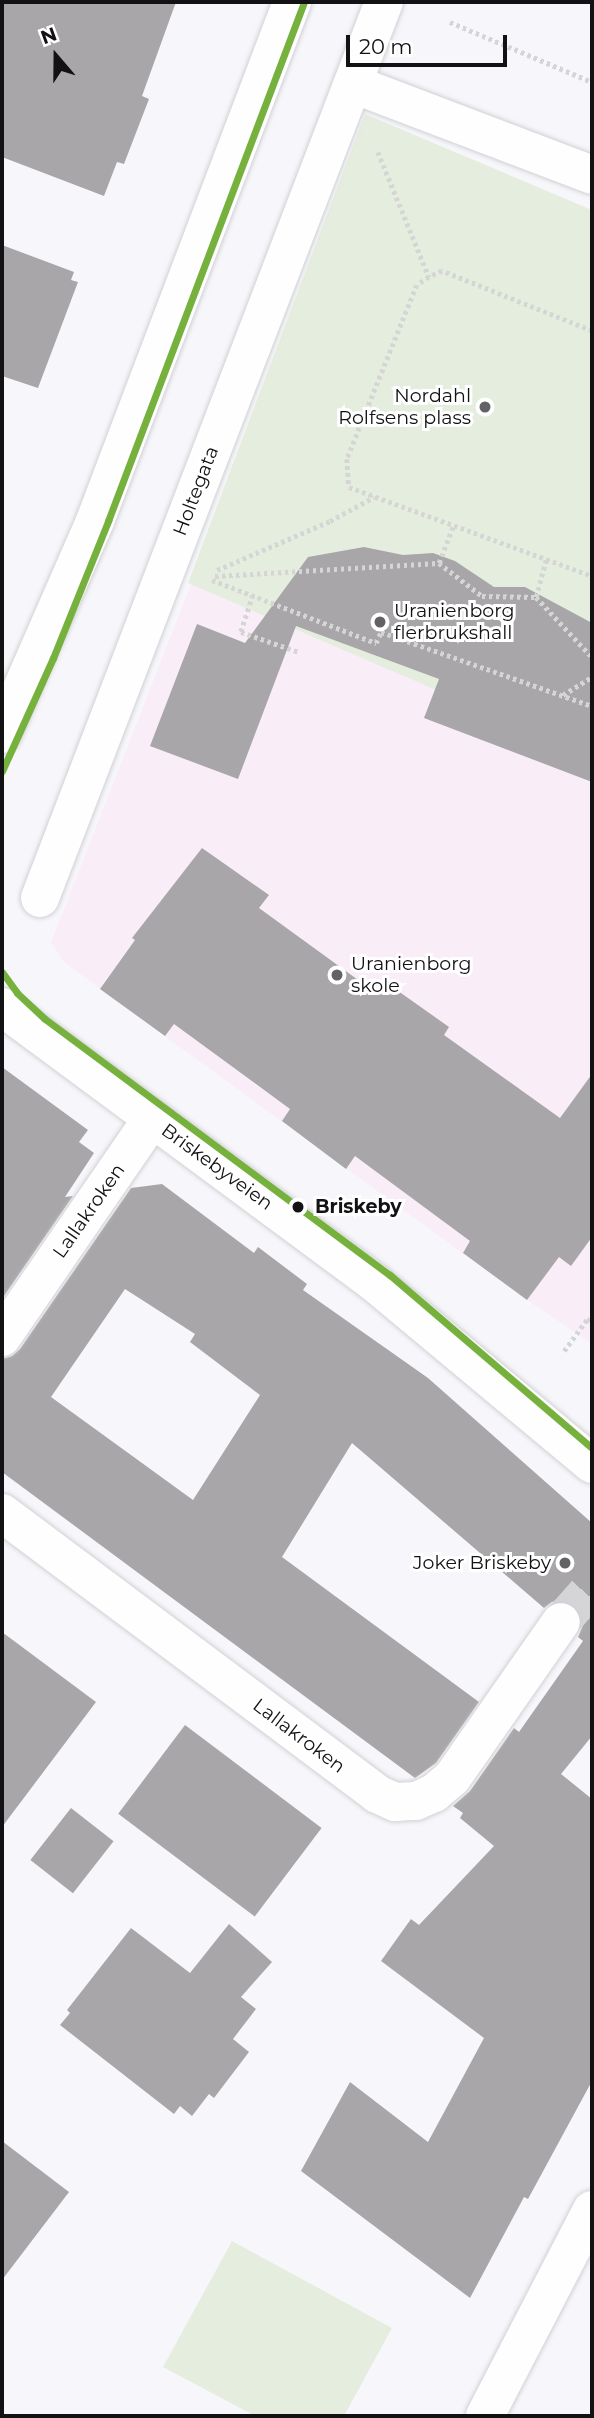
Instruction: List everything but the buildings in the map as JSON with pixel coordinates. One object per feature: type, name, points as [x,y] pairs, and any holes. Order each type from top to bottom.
[{"type":"street","points":[[2,734],[95,521],[292,2]]},
{"type":"street","name":"Holtegata","points":[[40,898],[384,2]]},
{"type":"street","points":[[353,85],[592,175]]},
{"type":"street","name":"Briskebyveien","points":[[2,1007],[375,1283],[592,1464]]},
{"type":"street","name":"Lallakroken","points":[[2,1337],[152,1119]]},
{"type":"street","name":"Lallakroken","points":[[2,1513],[377,1794],[395,1802],[416,1801],[434,1793],[452,1778],[561,1622]]},
{"type":"street","points":[[485,2416],[592,2210]]},
{"type":"path","points":[[450,23],[592,82]]},
{"type":"path","points":[[374,143],[429,277]]},
{"type":"path","points":[[592,331],[442,271],[429,277],[417,285],[347,459],[349,487],[592,576]]},
{"type":"path","points":[[203,576],[330,521],[375,497]]},
{"type":"path","points":[[439,563],[453,526]]},
{"type":"path","points":[[536,597],[547,559]]},
{"type":"path","points":[[203,576],[439,563],[482,596],[536,597],[592,657]]},
{"type":"path","points":[[203,576],[376,643],[381,632],[592,706]]},
{"type":"path","points":[[253,595],[241,632],[299,652]]},
{"type":"path","points":[[562,696],[592,677]]},
{"type":"path","points":[[564,1351],[587,1319],[592,1322]]},
{"type":"shaded area","name":"Uranienborg skole","points":[[191,584],[592,728],[592,1344],[527,1300],[100,989],[63,961],[51,942]]},
{"type":"green space","points":[[365,114],[592,210],[592,757],[188,583]]},
{"type":"green space","points":[[232,2241],[392,2328],[344,2416],[255,2416],[163,2367]]},
{"type":"tunnel","points":[[561,1622],[592,1587]]},
{"type":"transit line","points":[[2,771],[53,658],[108,521],[304,2]]},
{"type":"transit line","points":[[2,972],[17,993],[45,1019],[390,1275],[592,1448]]},
{"type":"place","name":"Nordahl Rolfsens plass","points":[[485,407]]},
{"type":"place","name":"Uranienborg flerbrukshall","points":[[380,622]]},
{"type":"place","name":"Uranienborg skole","points":[[337,975]]},
{"type":"place","name":"Briskeby","points":[[298,1207]]},
{"type":"place","name":"Joker Briskeby","points":[[565,1563]]}]
